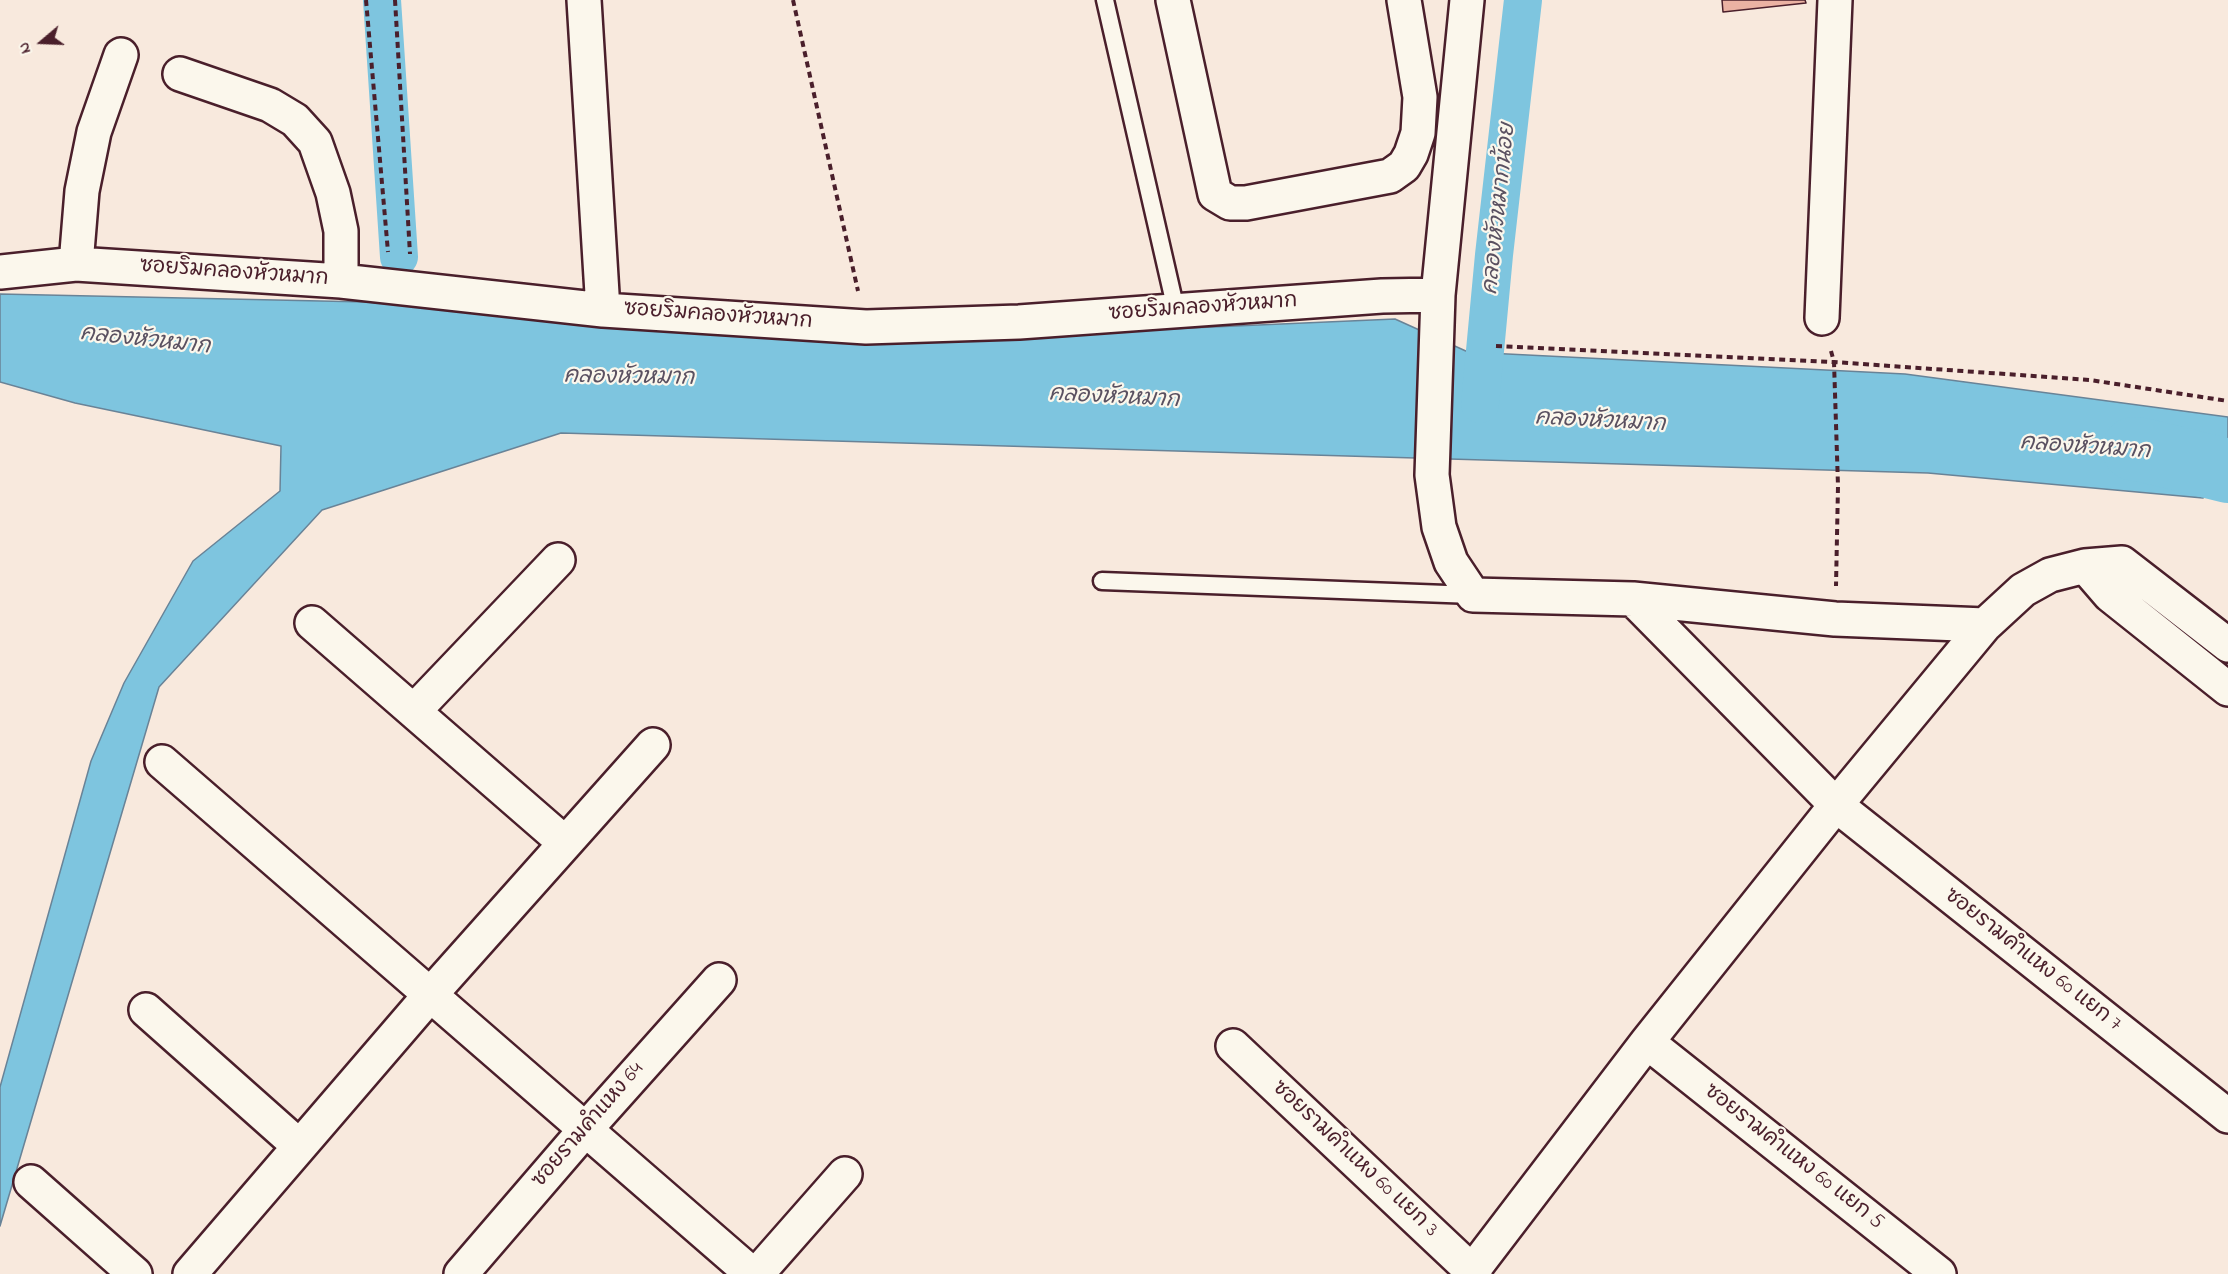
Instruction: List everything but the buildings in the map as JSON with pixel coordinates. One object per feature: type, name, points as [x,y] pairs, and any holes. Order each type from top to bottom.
[{"type":"street","points":[[584,0],[603,310]]},
{"type":"street","points":[[1173,0],[1215,194],[1230,203],[1246,204],[1390,176],[1404,166],[1418,133],[1420,97],[1404,0]]},
{"type":"street","points":[[1467,0],[1438,307],[1432,474],[1439,527],[1451,562],[1473,595],[1633,599],[1835,619],[1984,625]]},
{"type":"street","points":[[1822,318],[1835,0]]},
{"type":"street","points":[[76,264],[82,191],[94,132],[121,55]]},
{"type":"street","points":[[180,74],[270,105],[295,120],[315,142],[333,193],[341,231],[341,281]]},
{"type":"street","name":"ซอยริมคลองหัวหมาก","points":[[0,272],[76,264],[341,281],[603,310],[866,327],[1019,322],[1382,296],[1438,307]]},
{"type":"street","points":[[414,711],[558,560]]},
{"type":"street","points":[[1472,1273],[1647,1041],[1836,805],[1984,625],[2023,590],[2050,575],[2085,566],[2122,563],[2228,645]]},
{"type":"street","points":[[2085,566],[2110,595],[2228,689]]},
{"type":"street","name":"ซอยรามคำแหง 60 แยก 7","points":[[1633,599],[1836,805],[2228,1116]]},
{"type":"street","points":[[312,622],[565,843]]},
{"type":"street","points":[[189,1274],[430,995],[653,745]]},
{"type":"street","points":[[162,762],[754,1274],[845,1174]]},
{"type":"street","name":"ซอยรามคำแหง 64","points":[[461,1274],[719,980]]},
{"type":"street","points":[[146,1010],[300,1146]]},
{"type":"street","name":"ซอยรามคำแหง 60 แยก 5","points":[[1647,1041],[1939,1274]]},
{"type":"street","name":"ซอยรามคำแหง 60 แยก 3","points":[[1233,1046],[1472,1273]]},
{"type":"street","points":[[31,1182],[135,1274]]},
{"type":"lane","points":[[1105,0],[1176,310]]},
{"type":"lane","points":[[1102,581],[1473,595]]},
{"type":"path","points":[[366,0],[401,286]]},
{"type":"path","points":[[395,0],[401,286]]},
{"type":"path","points":[[794,0],[866,327]]},
{"type":"path","points":[[1496,346],[1834,362],[2090,380],[2228,401]]},
{"type":"path","points":[[1834,369],[1838,486],[1835,619]]},
{"type":"water","points":[[0,294],[367,302],[871,342],[1395,319],[1468,352],[1905,374],[2228,417],[2228,455],[2203,498],[1928,473],[561,433],[322,510],[159,687],[0,1226],[0,1087],[91,761],[124,683],[193,561],[280,491],[281,446],[75,403],[0,382]]},
{"type":"waterway","points":[[382,0],[399,257]]},
{"type":"waterway","name":"คลองหัวหมากน้อย","points":[[1480,404],[1494,255],[1523,0]]},
{"type":"waterway","name":"คลองหัวหมาก","points":[[2134,449],[2228,471]]}]
